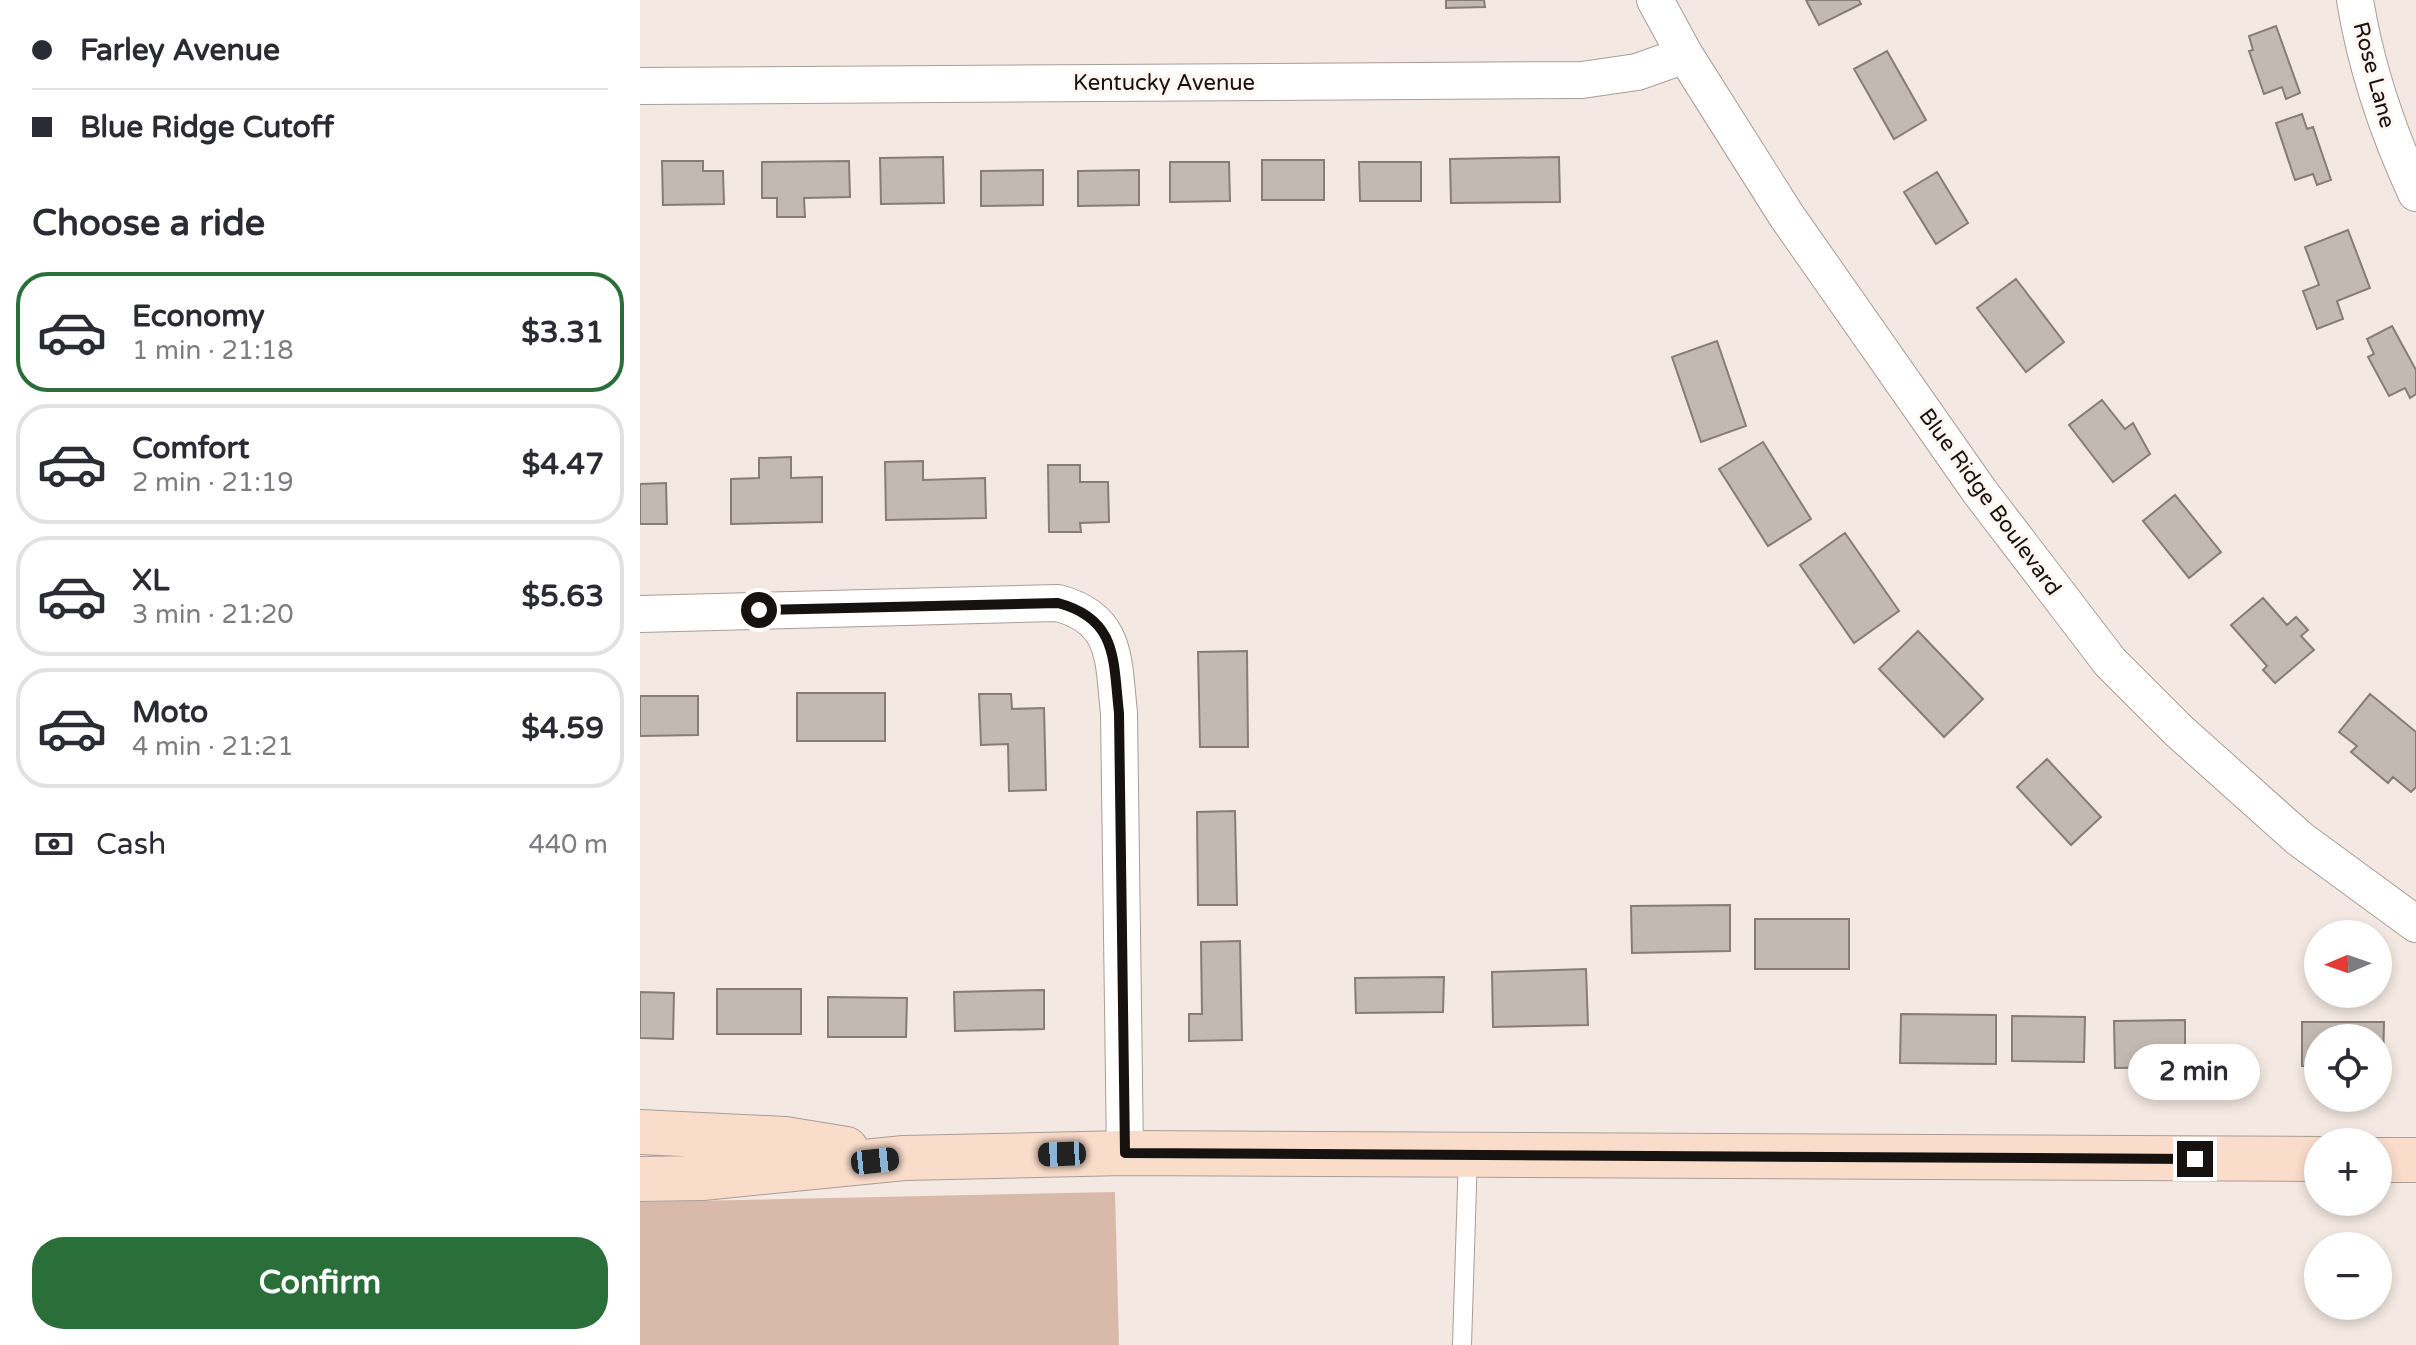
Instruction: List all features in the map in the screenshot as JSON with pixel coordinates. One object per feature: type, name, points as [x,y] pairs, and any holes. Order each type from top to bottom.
[{"type":"main road","points":[[640,1132],[785,1139],[904,1158]]},
{"type":"main road","points":[[640,1179],[702,1178],[904,1158],[1125,1153],[2304,1159]]},
{"type":"main road","points":[[2392,1160],[2416,1160]]},
{"type":"street","name":"Blue Ridge Boulevard","points":[[1655,0],[1685,55],[1803,241],[1980,492],[2110,662],[2179,731],[2300,839],[2416,924]]},
{"type":"street","name":"Rose Lane","points":[[2355,0],[2364,54],[2392,140],[2416,193]]},
{"type":"street","name":"Kentucky Avenue","points":[[640,86],[1582,80],[1637,72],[1685,55]]},
{"type":"street","points":[[640,614],[1058,603],[1081,609],[1098,623],[1112,646],[1119,713],[1125,1153]]},
{"type":"lane","points":[[1462,1345],[1468,1154]]},
{"type":"shaded area","points":[[1115,1192],[1119,1345],[640,1345],[640,1202]]},
{"type":"building","points":[[1446,0],[1484,0],[1485,7],[1446,8]]},
{"type":"building","points":[[1806,0],[1859,0],[1861,4],[1819,25]]},
{"type":"building","points":[[2276,26],[2300,93],[2286,99],[2282,87],[2264,94],[2249,51],[2253,50],[2249,36]]},
{"type":"building","points":[[1887,51],[1926,120],[1894,139],[1854,69]]},
{"type":"building","points":[[2302,114],[2307,129],[2313,127],[2331,180],[2317,185],[2313,174],[2295,180],[2276,123]]},
{"type":"building","points":[[943,157],[944,203],[881,204],[880,158]]},
{"type":"building","points":[[1559,157],[1560,202],[1451,203],[1450,159]]},
{"type":"building","points":[[1262,160],[1324,160],[1324,200],[1262,200]]},
{"type":"building","points":[[662,161],[703,161],[703,171],[723,171],[724,204],[663,205]]},
{"type":"building","points":[[849,161],[850,197],[804,198],[805,217],[777,217],[777,198],[762,198],[762,162]]},
{"type":"building","points":[[1170,162],[1229,162],[1230,201],[1170,202]]},
{"type":"building","points":[[1359,162],[1421,162],[1421,201],[1360,201]]},
{"type":"building","points":[[1043,170],[1043,205],[981,206],[981,171]]},
{"type":"building","points":[[1139,170],[1139,205],[1078,206],[1078,171]]},
{"type":"building","points":[[1937,172],[1968,223],[1936,244],[1904,192]]},
{"type":"building","points":[[2348,230],[2370,288],[2337,301],[2343,319],[2317,329],[2303,291],[2319,285],[2305,247]]},
{"type":"building","points":[[2016,279],[2064,342],[2026,372],[1977,308]]},
{"type":"building","points":[[2392,326],[2416,370],[2416,394],[2410,398],[2405,388],[2389,396],[2368,357],[2374,354],[2367,339]]},
{"type":"building","points":[[1717,341],[1746,426],[1701,442],[1672,357]]},
{"type":"building","points":[[2102,400],[2125,429],[2133,423],[2150,454],[2113,482],[2069,425]]},
{"type":"building","points":[[1763,442],[1811,519],[1768,546],[1719,469]]},
{"type":"building","points":[[791,457],[791,478],[822,477],[822,522],[731,524],[731,479],[759,478],[759,458]]},
{"type":"building","points":[[923,461],[923,480],[985,478],[986,518],[886,520],[885,462]]},
{"type":"building","points":[[1048,465],[1080,465],[1080,482],[1108,482],[1109,522],[1080,523],[1081,532],[1049,532]]},
{"type":"building","points":[[666,483],[667,524],[640,524],[640,484]]},
{"type":"building","points":[[2175,495],[2221,552],[2189,578],[2143,521]]},
{"type":"building","points":[[1845,533],[1899,611],[1854,643],[1800,565]]},
{"type":"building","points":[[2263,598],[2287,625],[2296,617],[2308,630],[2301,636],[2314,650],[2275,683],[2263,670],[2267,666],[2231,625]]},
{"type":"building","points":[[1918,631],[1983,699],[1944,737],[1879,669]]},
{"type":"building","points":[[1247,651],[1248,747],[1200,747],[1198,652]]},
{"type":"building","points":[[797,693],[885,693],[885,741],[797,741]]},
{"type":"building","points":[[979,694],[1011,694],[1012,709],[1044,708],[1046,790],[1009,791],[1008,744],[981,745]]},
{"type":"building","points":[[2370,694],[2416,732],[2416,787],[2411,792],[2393,777],[2388,783],[2351,752],[2357,746],[2339,732]]},
{"type":"building","points":[[640,696],[698,696],[698,735],[640,736]]},
{"type":"building","points":[[2047,759],[2101,817],[2071,845],[2017,787]]},
{"type":"building","points":[[1235,811],[1237,905],[1198,905],[1197,812]]},
{"type":"building","points":[[1730,905],[1730,951],[1632,953],[1631,906]]},
{"type":"building","points":[[1755,919],[1849,919],[1849,969],[1755,969]]},
{"type":"building","points":[[1240,941],[1242,1040],[1189,1041],[1189,1014],[1202,1014],[1201,942]]},
{"type":"building","points":[[1586,969],[1588,1025],[1493,1027],[1492,972]]},
{"type":"building","points":[[1444,977],[1443,1012],[1356,1013],[1355,978]]},
{"type":"building","points":[[717,989],[801,989],[801,1034],[717,1034]]},
{"type":"building","points":[[1044,990],[1044,1029],[955,1031],[954,992]]},
{"type":"building","points":[[640,992],[674,993],[673,1039],[640,1038]]},
{"type":"building","points":[[828,997],[907,998],[906,1037],[828,1037]]},
{"type":"building","points":[[1901,1014],[1996,1015],[1996,1064],[1900,1063]]},
{"type":"building","points":[[2012,1016],[2085,1017],[2084,1062],[2012,1061]]},
{"type":"building","points":[[2185,1020],[2185,1067],[2115,1068],[2114,1021]]},
{"type":"building","points":[[2302,1022],[2384,1022],[2304,1024],[2302,1066]]},
{"type":"route","points":[[759,610],[1058,603],[1081,609],[1098,623],[1112,646],[1119,713],[1125,1153],[2195,1159]]}]
